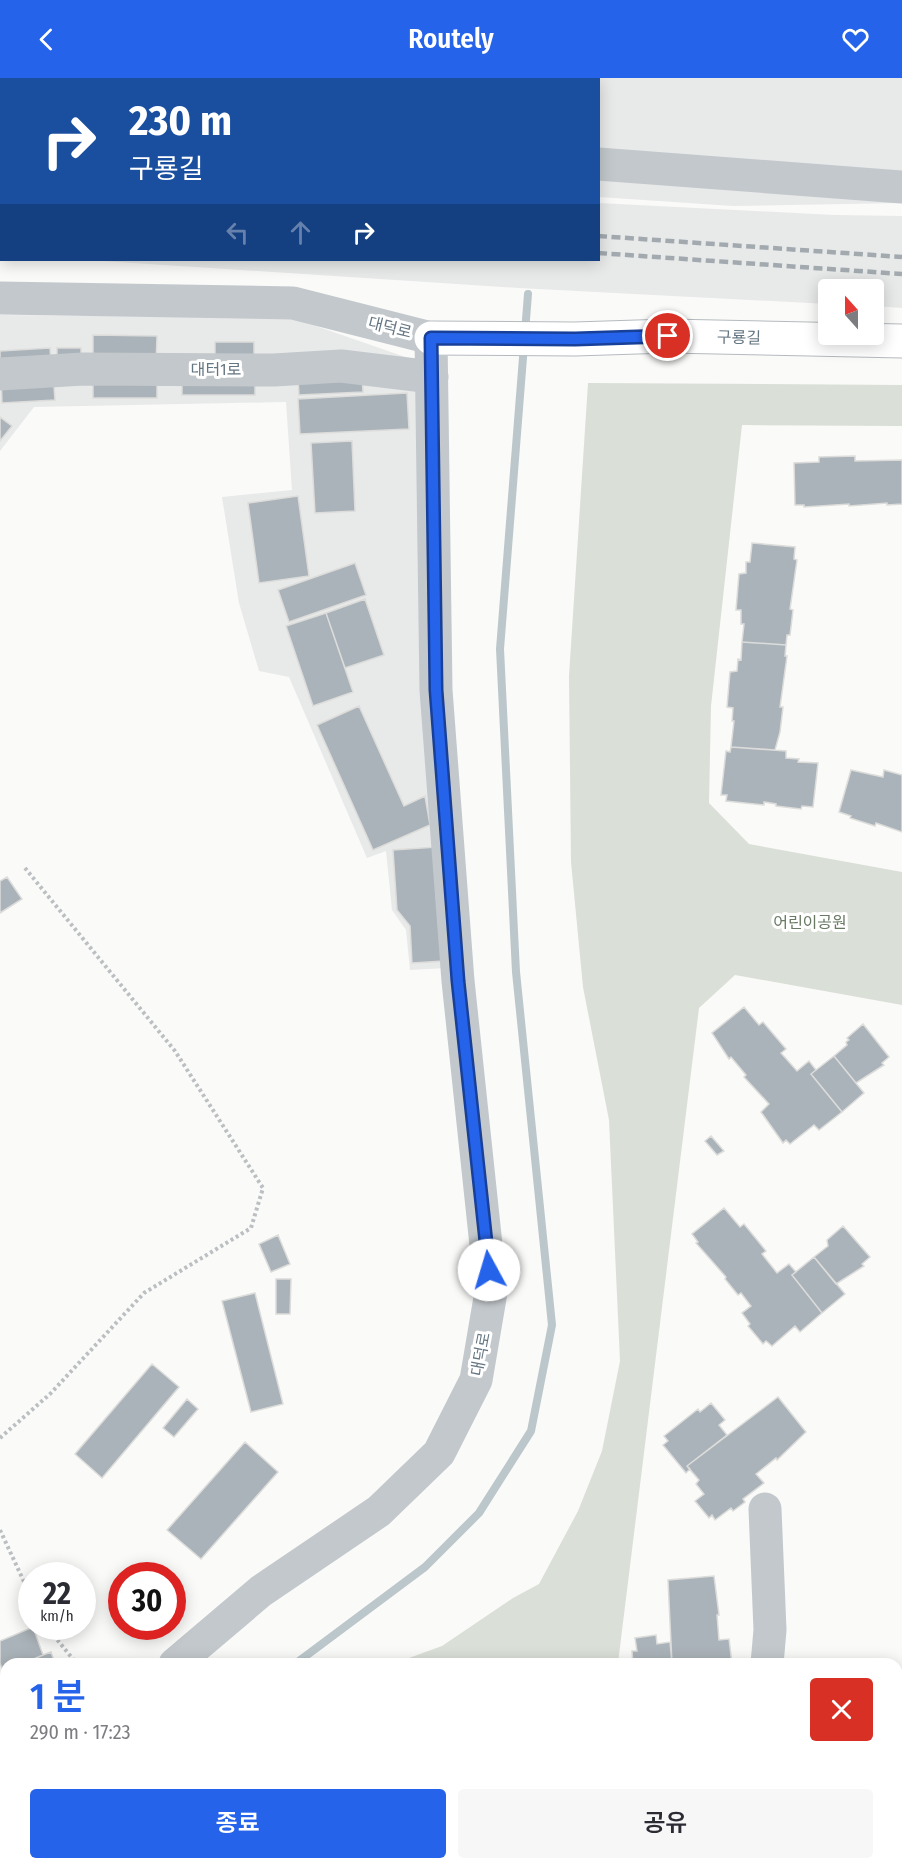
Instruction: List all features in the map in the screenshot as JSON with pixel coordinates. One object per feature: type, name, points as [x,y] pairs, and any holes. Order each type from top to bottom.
[{"type":"main road","name":"구룡길","points":[[442,338],[575,339],[668,336],[902,341]]},
{"type":"street","points":[[600,164],[902,187]]},
{"type":"street","name":"대덕로","points":[[0,298],[293,303],[442,338],[432,377],[436,690],[458,981],[491,1292],[476,1380],[439,1453],[379,1511],[261,1591],[182,1658]]},
{"type":"street","name":"대터1로","points":[[0,374],[83,369],[274,370],[341,366],[432,377]]},
{"type":"street","points":[[765,1509],[770,1630],[768,1658]]},
{"type":"path","points":[[0,1438],[51,1394],[144,1293],[251,1228],[264,1188],[175,1051],[25,868]]},
{"type":"path","points":[[0,1530],[18,1569]]},
{"type":"path","points":[[57,1640],[72,1658]]},
{"type":"shaded area","points":[[600,78],[902,78],[902,203],[733,206],[600,197]]},
{"type":"shaded area","points":[[600,203],[834,215],[902,216],[902,308],[884,307],[884,279],[818,279],[818,303],[519,288],[102,261],[600,261]]},
{"type":"shaded area","points":[[0,315],[293,318],[414,360],[446,968],[410,970],[406,930],[392,910],[386,851],[367,858],[289,677],[259,671],[239,603],[222,497],[292,490],[286,402],[34,407],[0,451]]},
{"type":"green space","name":"어린이공원","points":[[588,383],[902,385],[902,426],[742,425],[711,706],[709,803],[749,844],[902,872],[902,1005],[735,975],[699,1008],[619,1658],[409,1658],[442,1646],[513,1598],[539,1584],[578,1511],[602,1451],[620,1361],[609,1120],[583,987],[571,862],[569,676]]},
{"type":"building","points":[[93,335],[157,336],[156,365],[93,364]]},
{"type":"building","points":[[215,342],[254,342],[254,365],[215,364]]},
{"type":"building","points":[[50,348],[51,363],[0,365],[0,351]]},
{"type":"building","points":[[57,348],[81,348],[81,362],[57,362]]},
{"type":"building","points":[[53,373],[55,400],[2,403],[1,376]]},
{"type":"building","points":[[362,375],[363,392],[299,395],[298,378]]},
{"type":"building","points":[[93,376],[157,377],[157,398],[93,398]]},
{"type":"building","points":[[182,377],[255,377],[255,395],[182,395]]},
{"type":"building","points":[[407,393],[409,429],[300,434],[298,399]]},
{"type":"building","points":[[0,417],[12,426],[0,441]]},
{"type":"building","points":[[352,441],[355,511],[315,513],[311,443]]},
{"type":"building","points":[[855,456],[855,461],[902,460],[902,504],[804,507],[804,505],[795,505],[794,463],[819,462],[819,457]]},
{"type":"building","points":[[298,496],[309,576],[259,583],[248,503]]},
{"type":"building","points":[[752,543],[795,547],[794,559],[797,560],[790,609],[793,610],[790,635],[787,635],[786,645],[742,642],[744,624],[741,624],[741,610],[736,610],[739,574],[746,573],[746,562],[750,562]]},
{"type":"building","points":[[355,563],[366,595],[289,622],[278,590]]},
{"type":"building","points":[[365,599],[384,655],[345,668],[326,613]]},
{"type":"building","points":[[326,613],[353,692],[313,706],[286,626]]},
{"type":"building","points":[[742,642],[786,645],[785,656],[787,656],[780,707],[783,707],[775,750],[731,747],[733,708],[727,707],[730,672],[737,671],[738,659],[741,660]]},
{"type":"building","points":[[359,706],[404,806],[425,796],[430,825],[373,850],[317,725]]},
{"type":"building","points":[[731,747],[786,751],[786,758],[799,759],[798,762],[818,763],[813,807],[802,806],[801,809],[764,802],[764,805],[726,801],[727,795],[721,795],[726,751],[730,752]]},
{"type":"building","points":[[851,770],[883,777],[884,770],[902,775],[902,832],[876,823],[875,826],[839,812]]},
{"type":"building","points":[[437,847],[444,961],[412,963],[410,926],[397,910],[393,850]]},
{"type":"building","points":[[7,877],[22,899],[0,913],[0,881]]},
{"type":"building","points":[[744,1007],[759,1025],[763,1022],[786,1049],[781,1053],[797,1071],[809,1061],[816,1070],[811,1074],[842,1112],[819,1130],[814,1125],[790,1144],[786,1140],[783,1143],[761,1112],[769,1104],[744,1077],[746,1075],[731,1057],[729,1059],[712,1033]]},
{"type":"building","points":[[863,1024],[889,1057],[882,1063],[884,1065],[856,1083],[834,1056],[847,1045],[846,1042],[849,1040],[847,1038]]},
{"type":"building","points":[[834,1056],[864,1093],[842,1112],[811,1074]]},
{"type":"building","points":[[711,1136],[724,1151],[717,1155],[705,1141]]},
{"type":"building","points":[[724,1208],[740,1227],[744,1224],[766,1251],[762,1254],[777,1273],[789,1264],[796,1272],[792,1275],[822,1313],[800,1332],[795,1326],[772,1346],[766,1341],[763,1344],[748,1326],[750,1324],[742,1313],[751,1306],[741,1293],[738,1295],[725,1279],[726,1277],[696,1243],[698,1242],[692,1234]]},
{"type":"building","points":[[843,1226],[870,1257],[862,1264],[864,1266],[836,1284],[814,1257],[828,1246],[827,1240]]},
{"type":"building","points":[[278,1235],[290,1264],[271,1272],[259,1244]]},
{"type":"building","points":[[814,1257],[845,1294],[822,1313],[792,1275]]},
{"type":"building","points":[[276,1279],[291,1279],[290,1314],[276,1314]]},
{"type":"building","points":[[255,1293],[283,1404],[251,1412],[222,1301]]},
{"type":"building","points":[[152,1364],[179,1387],[102,1478],[75,1454]]},
{"type":"building","points":[[778,1397],[806,1432],[777,1460],[776,1458],[756,1474],[764,1483],[743,1499],[745,1502],[733,1511],[731,1508],[715,1520],[712,1515],[709,1518],[695,1501],[704,1494],[696,1484],[699,1480],[687,1466]]},
{"type":"building","points":[[187,1399],[198,1409],[174,1437],[163,1428]]},
{"type":"building","points":[[711,1403],[725,1420],[719,1425],[727,1435],[687,1466],[690,1469],[686,1473],[663,1445],[668,1441],[664,1436],[698,1409],[700,1412]]},
{"type":"building","points":[[245,1442],[278,1472],[201,1559],[167,1530]]},
{"type":"building","points":[[714,1576],[719,1615],[717,1615],[719,1640],[729,1639],[731,1658],[672,1658],[668,1580]]},
{"type":"building","points":[[18,1633],[18,1640],[38,1640],[43,1655],[36,1658],[0,1658],[0,1641]]},
{"type":"building","points":[[656,1635],[657,1644],[670,1642],[671,1658],[633,1658],[632,1651],[637,1651],[635,1638]]},
{"type":"building","points":[[51,1652],[53,1658],[36,1658]]},
{"type":"waterway","points":[[525,332],[528,294]]},
{"type":"waterway","points":[[303,1658],[425,1567],[479,1513],[531,1431],[552,1325],[516,972],[500,649],[524,345]]},
{"type":"railway","points":[[600,236],[902,257]]},
{"type":"railway","points":[[600,253],[902,274]]},
{"type":"route","points":[[489,1270],[458,981],[436,690],[431,338],[575,339],[668,336]]}]
